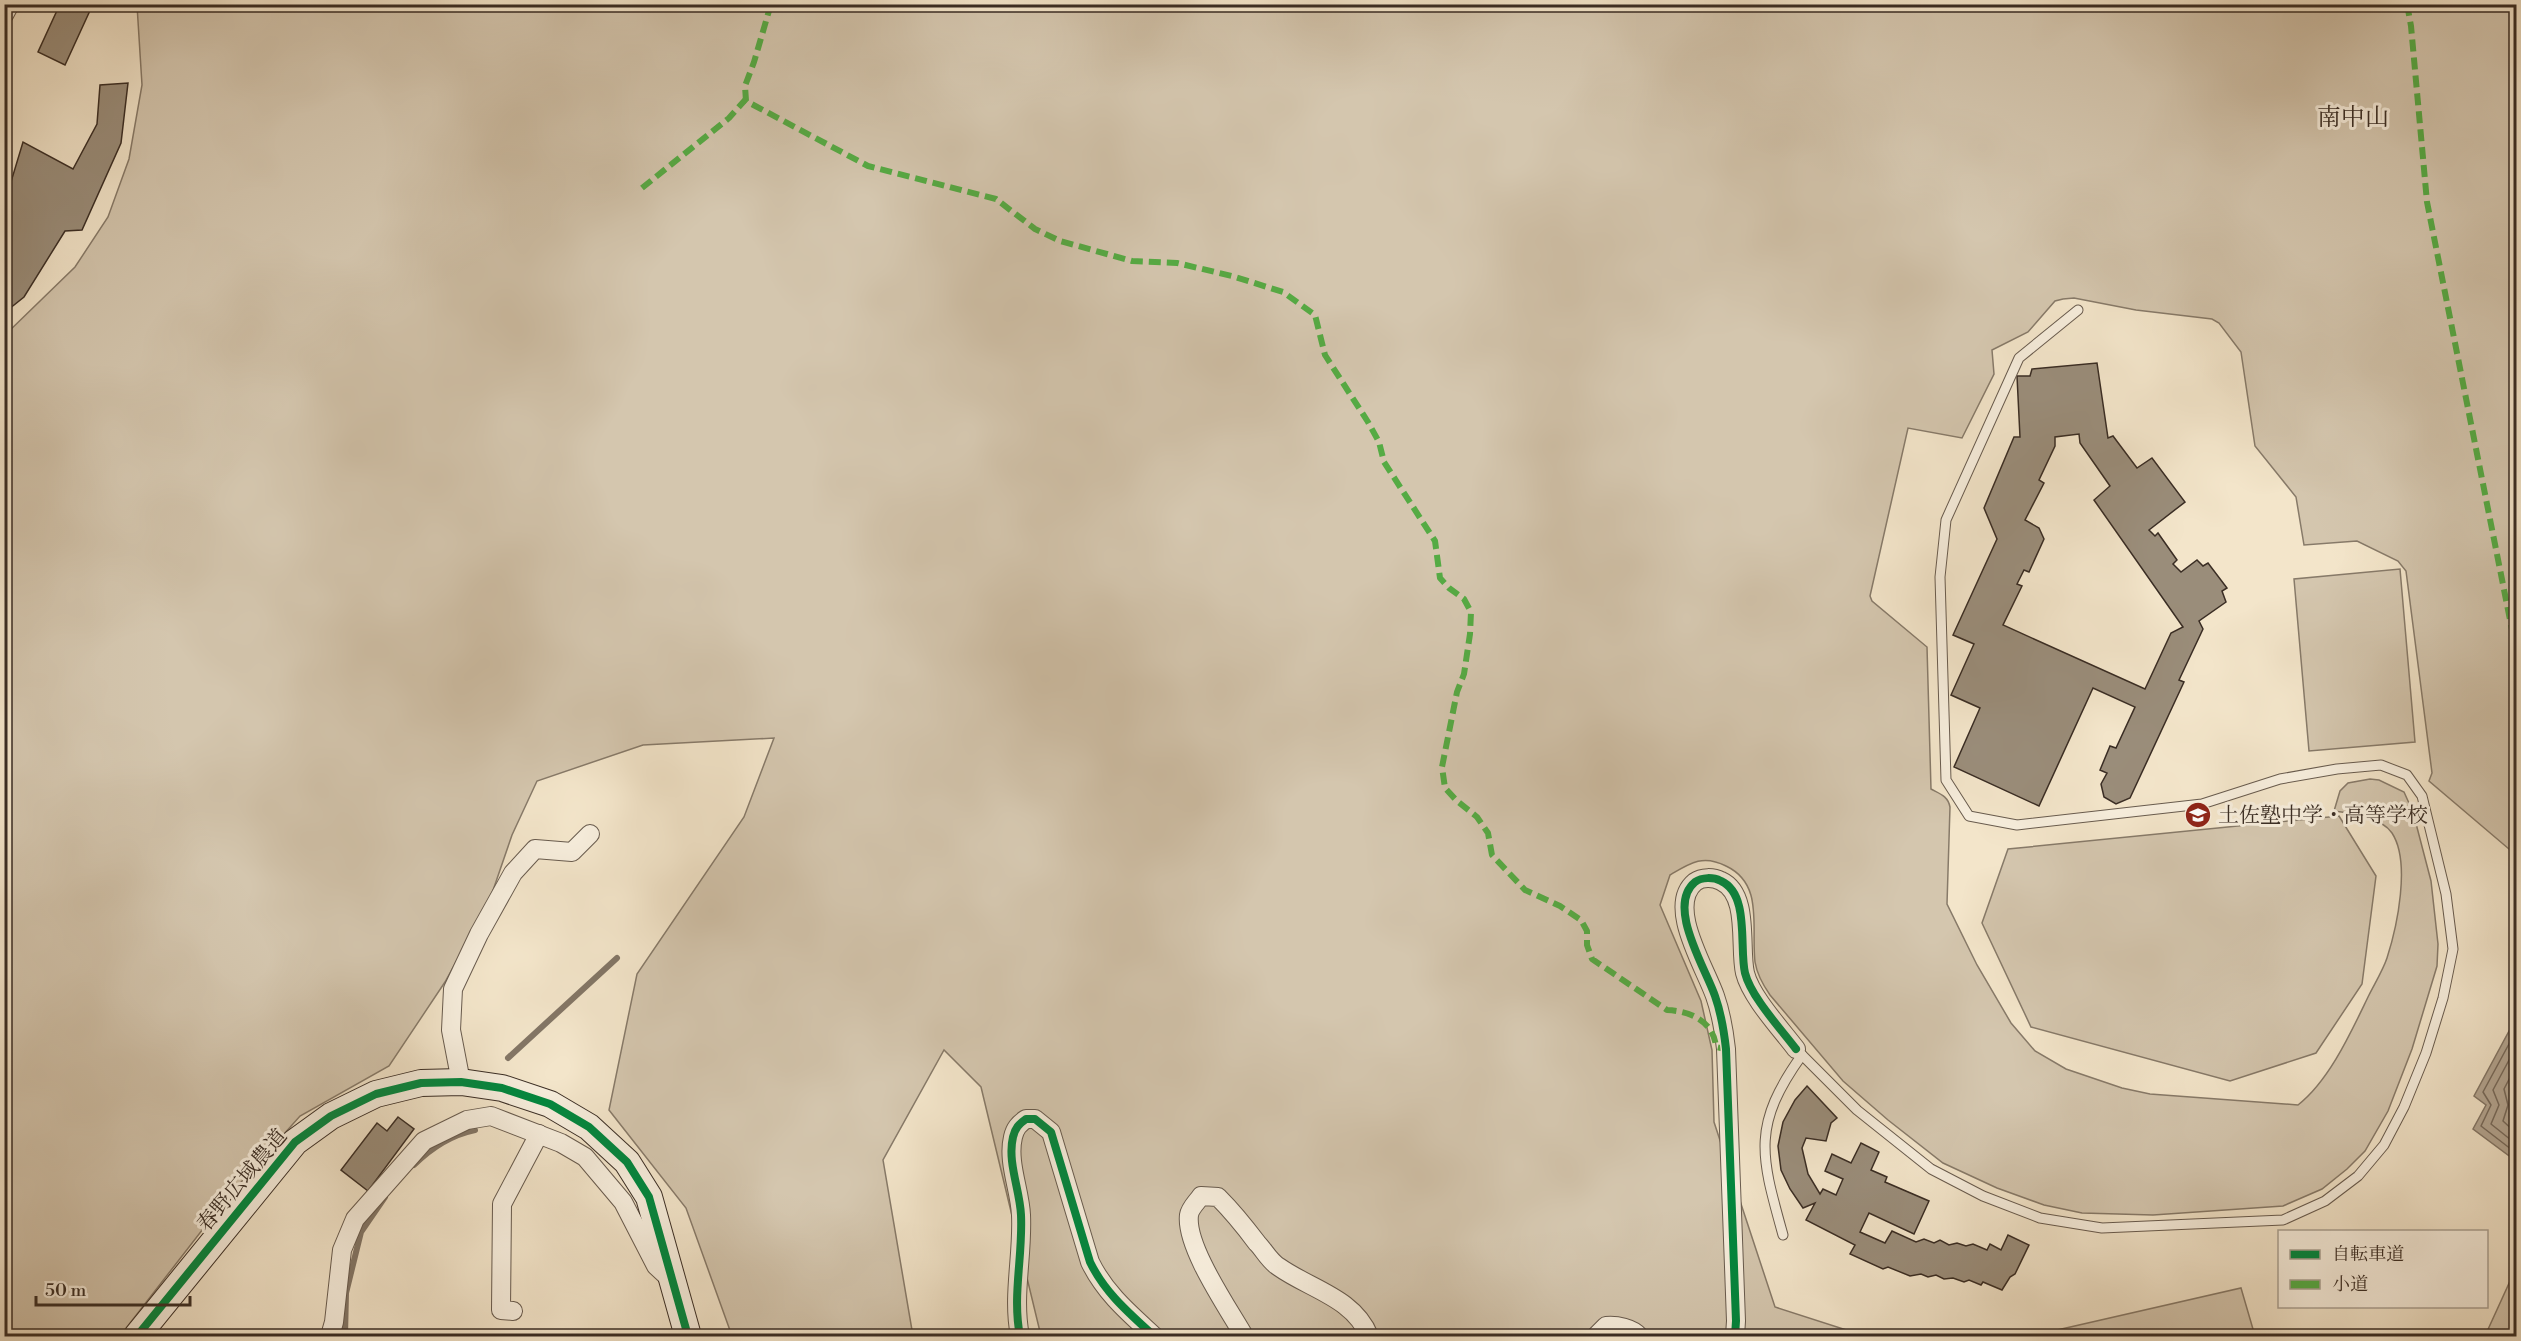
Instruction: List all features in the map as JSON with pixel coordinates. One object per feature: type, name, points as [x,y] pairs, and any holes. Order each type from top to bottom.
[{"type":"street","points":[[4,15],[10,4]]},
{"type":"street","points":[[461,1082],[452,1030],[453,989],[479,934],[513,873],[535,849],[572,852],[590,834]]},
{"type":"street","points":[[1735,1336],[1736,1299],[1723,1023],[1707,974],[1688,930],[1683,909],[1684,898],[1689,888],[1698,880],[1711,878],[1723,881],[1734,891],[1740,912],[1745,974],[1756,994],[1799,1052]]},
{"type":"street","name":"春野広域農道","points":[[137,1336],[295,1142],[332,1116],[376,1094],[421,1083],[461,1082],[502,1088],[550,1104],[589,1127],[627,1162],[649,1197],[688,1336]]},
{"type":"street","points":[[330,1336],[334,1322],[342,1250],[355,1219],[424,1141],[466,1120],[491,1116],[561,1143],[585,1157],[623,1202],[656,1266],[674,1282]]},
{"type":"street","points":[[1020,1336],[1017,1292],[1021,1216],[1012,1152],[1013,1137],[1018,1125],[1026,1119],[1035,1119],[1051,1132],[1090,1262],[1099,1280],[1111,1296],[1154,1336]]},
{"type":"street","points":[[513,1311],[501,1310],[502,1204],[539,1134]]},
{"type":"street","points":[[1244,1336],[1196,1251],[1188,1231],[1189,1212],[1201,1196],[1218,1197],[1277,1267],[1313,1284],[1348,1308],[1358,1317],[1369,1336]]},
{"type":"street","points":[[1596,1336],[1606,1326],[1616,1325],[1637,1333],[1639,1336]]},
{"type":"lane","points":[[1783,1234],[1767,1176],[1764,1142],[1773,1103],[1799,1052],[1857,1110],[1931,1170],[1983,1196],[2040,1218],[2102,1228],[2283,1220],[2325,1201],[2358,1176],[2384,1145],[2404,1107],[2426,1053],[2443,998],[2453,949],[2446,894],[2422,796],[2407,775],[2381,765],[2337,770],[2280,780],[2202,804],[2017,825],[1969,816],[1946,780],[1940,578],[1947,520],[2019,358],[2078,310]]},
{"type":"shaded area","points":[[137,5],[2516,5],[2516,855],[2429,781],[2432,773],[2406,571],[2398,561],[2357,541],[2304,545],[2296,497],[2255,446],[2241,352],[2219,323],[2212,319],[2136,310],[2074,298],[2063,299],[2055,301],[2028,332],[1992,350],[1994,374],[1962,438],[1908,428],[1870,596],[1872,601],[1927,647],[1931,789],[1945,798],[1950,807],[1947,904],[1977,965],[2011,1023],[2035,1051],[2066,1069],[2122,1088],[2150,1094],[2298,1105],[2320,1082],[2348,1039],[2387,958],[2398,912],[2401,860],[2398,845],[2392,833],[2381,823],[2357,815],[2334,811],[2340,791],[2348,783],[2370,779],[2379,780],[2404,792],[2413,812],[2431,881],[2438,944],[2437,966],[2412,1049],[2388,1111],[2365,1151],[2322,1189],[2283,1206],[2153,1215],[2082,1213],[2044,1205],[1997,1188],[1943,1163],[1843,1081],[1770,995],[1755,962],[1753,907],[1746,884],[1738,874],[1726,866],[1718,862],[1703,860],[1670,875],[1660,905],[1701,1001],[1712,1050],[1714,1122],[1775,1307],[1865,1336],[1041,1336],[981,1087],[944,1050],[883,1160],[913,1336],[732,1336],[686,1208],[609,1110],[637,974],[744,817],[774,738],[643,745],[537,781],[512,835],[489,902],[445,982],[389,1066],[300,1116],[227,1198],[120,1336],[5,1336],[5,335],[75,267],[108,217],[129,159],[142,85]]},
{"type":"shaded area","points":[[2400,569],[2415,742],[2309,751],[2294,579]]},
{"type":"shaded area","points":[[2339,816],[2376,876],[2362,984],[2316,1053],[2230,1081],[2031,1027],[1982,923],[2008,849]]},
{"type":"shaded area","points":[[2516,1268],[2516,1336],[2485,1336]]},
{"type":"shaded area","points":[[2241,1288],[2255,1336],[2030,1336],[2044,1333]]},
{"type":"water","points":[[2515,1020],[2516,1161],[2473,1129],[2486,1105],[2474,1096]]},
{"type":"building","points":[[60,4],[93,4],[65,65],[38,52]]},
{"type":"building","points":[[128,83],[121,143],[82,230],[65,231],[24,297],[4,313],[4,205],[23,142],[73,169],[97,124],[100,85]]},
{"type":"building","points":[[2097,363],[2108,438],[2113,436],[2137,468],[2152,458],[2185,502],[2149,530],[2155,536],[2158,533],[2177,560],[2173,564],[2181,572],[2197,560],[2203,566],[2208,563],[2227,588],[2222,591],[2226,602],[2199,621],[2203,629],[2179,680],[2184,682],[2130,798],[2116,804],[2104,797],[2101,784],[2107,773],[2100,770],[2110,746],[2116,748],[2135,707],[2093,688],[2039,806],[1954,767],[1980,708],[1951,695],[1974,644],[1953,635],[1997,539],[1984,508],[2014,437],[2020,437],[2017,376],[2030,376],[2032,369]],"holes":[[[2079,434],[2080,443],[2110,486],[2094,500],[2183,627],[2171,633],[2145,689],[2003,625],[2022,586],[2017,584],[2024,570],[2029,572],[2044,539],[2039,528],[2025,520],[2044,483],[2039,480],[2055,446],[2055,437]]]},
{"type":"building","points":[[1807,1086],[1837,1118],[1831,1123],[1826,1141],[1806,1138],[1802,1148],[1808,1174],[1820,1194],[1823,1189],[1836,1195],[1843,1179],[1825,1171],[1832,1154],[1851,1163],[1861,1143],[1879,1152],[1871,1170],[1887,1177],[1885,1182],[1929,1201],[1914,1234],[1869,1213],[1860,1232],[1885,1243],[1892,1231],[1916,1242],[1924,1239],[1934,1243],[1940,1240],[1949,1245],[1973,1244],[1987,1250],[1990,1244],[2001,1250],[2008,1235],[2029,1245],[2015,1274],[2010,1277],[2002,1290],[1983,1282],[1981,1285],[1969,1280],[1964,1282],[1953,1278],[1944,1279],[1936,1275],[1910,1276],[1888,1267],[1883,1269],[1850,1254],[1855,1245],[1806,1220],[1815,1203],[1803,1208],[1790,1189],[1781,1170],[1778,1146],[1783,1122],[1795,1100]]},
{"type":"building","points":[[398,1117],[414,1129],[368,1191],[341,1170],[377,1123],[387,1131]]},
{"type":"waterway","points":[[508,1058],[617,958]]},
{"type":"waterway","points":[[414,1165],[442,1143],[475,1130]]},
{"type":"waterway","points":[[345,1336],[346,1293],[361,1232],[385,1197]]},
{"type":"marked path","points":[[771,4],[745,86],[746,101],[868,166],[996,199],[1035,229],[1060,241],[1132,261],[1177,263],[1232,276],[1283,292],[1315,315],[1325,355],[1368,422],[1379,442],[1384,462],[1435,541],[1440,578],[1464,599],[1471,612],[1464,674],[1457,692],[1442,767],[1445,788],[1477,817],[1488,833],[1492,855],[1525,890],[1560,906],[1581,920],[1587,931],[1587,945],[1592,959],[1667,1010],[1684,1013],[1700,1020],[1711,1031],[1716,1047],[1729,1050]]},
{"type":"marked path","points":[[2407,4],[2427,202],[2516,650]]},
{"type":"marked path","points":[[642,188],[729,118],[746,99]]},
{"type":"cycle path","points":[[1735,1336],[1726,1049],[1717,1002],[1690,937],[1684,906],[1687,893],[1698,880],[1711,878],[1721,881],[1736,897],[1742,923],[1743,962],[1748,982],[1760,1002],[1796,1049]]},
{"type":"cycle path","points":[[137,1336],[295,1142],[331,1116],[376,1094],[421,1083],[461,1082],[502,1088],[550,1104],[589,1127],[627,1162],[649,1197],[688,1336]]},
{"type":"cycle path","points":[[1020,1336],[1017,1291],[1021,1215],[1012,1147],[1016,1129],[1026,1119],[1035,1119],[1051,1132],[1090,1262],[1096,1273],[1118,1302],[1154,1336]]},
{"type":"place","name":"土佐塾中学・高等学校","points":[[2198,815]]},
{"type":"district","name":"南中山","points":[[2353,117]]}]
